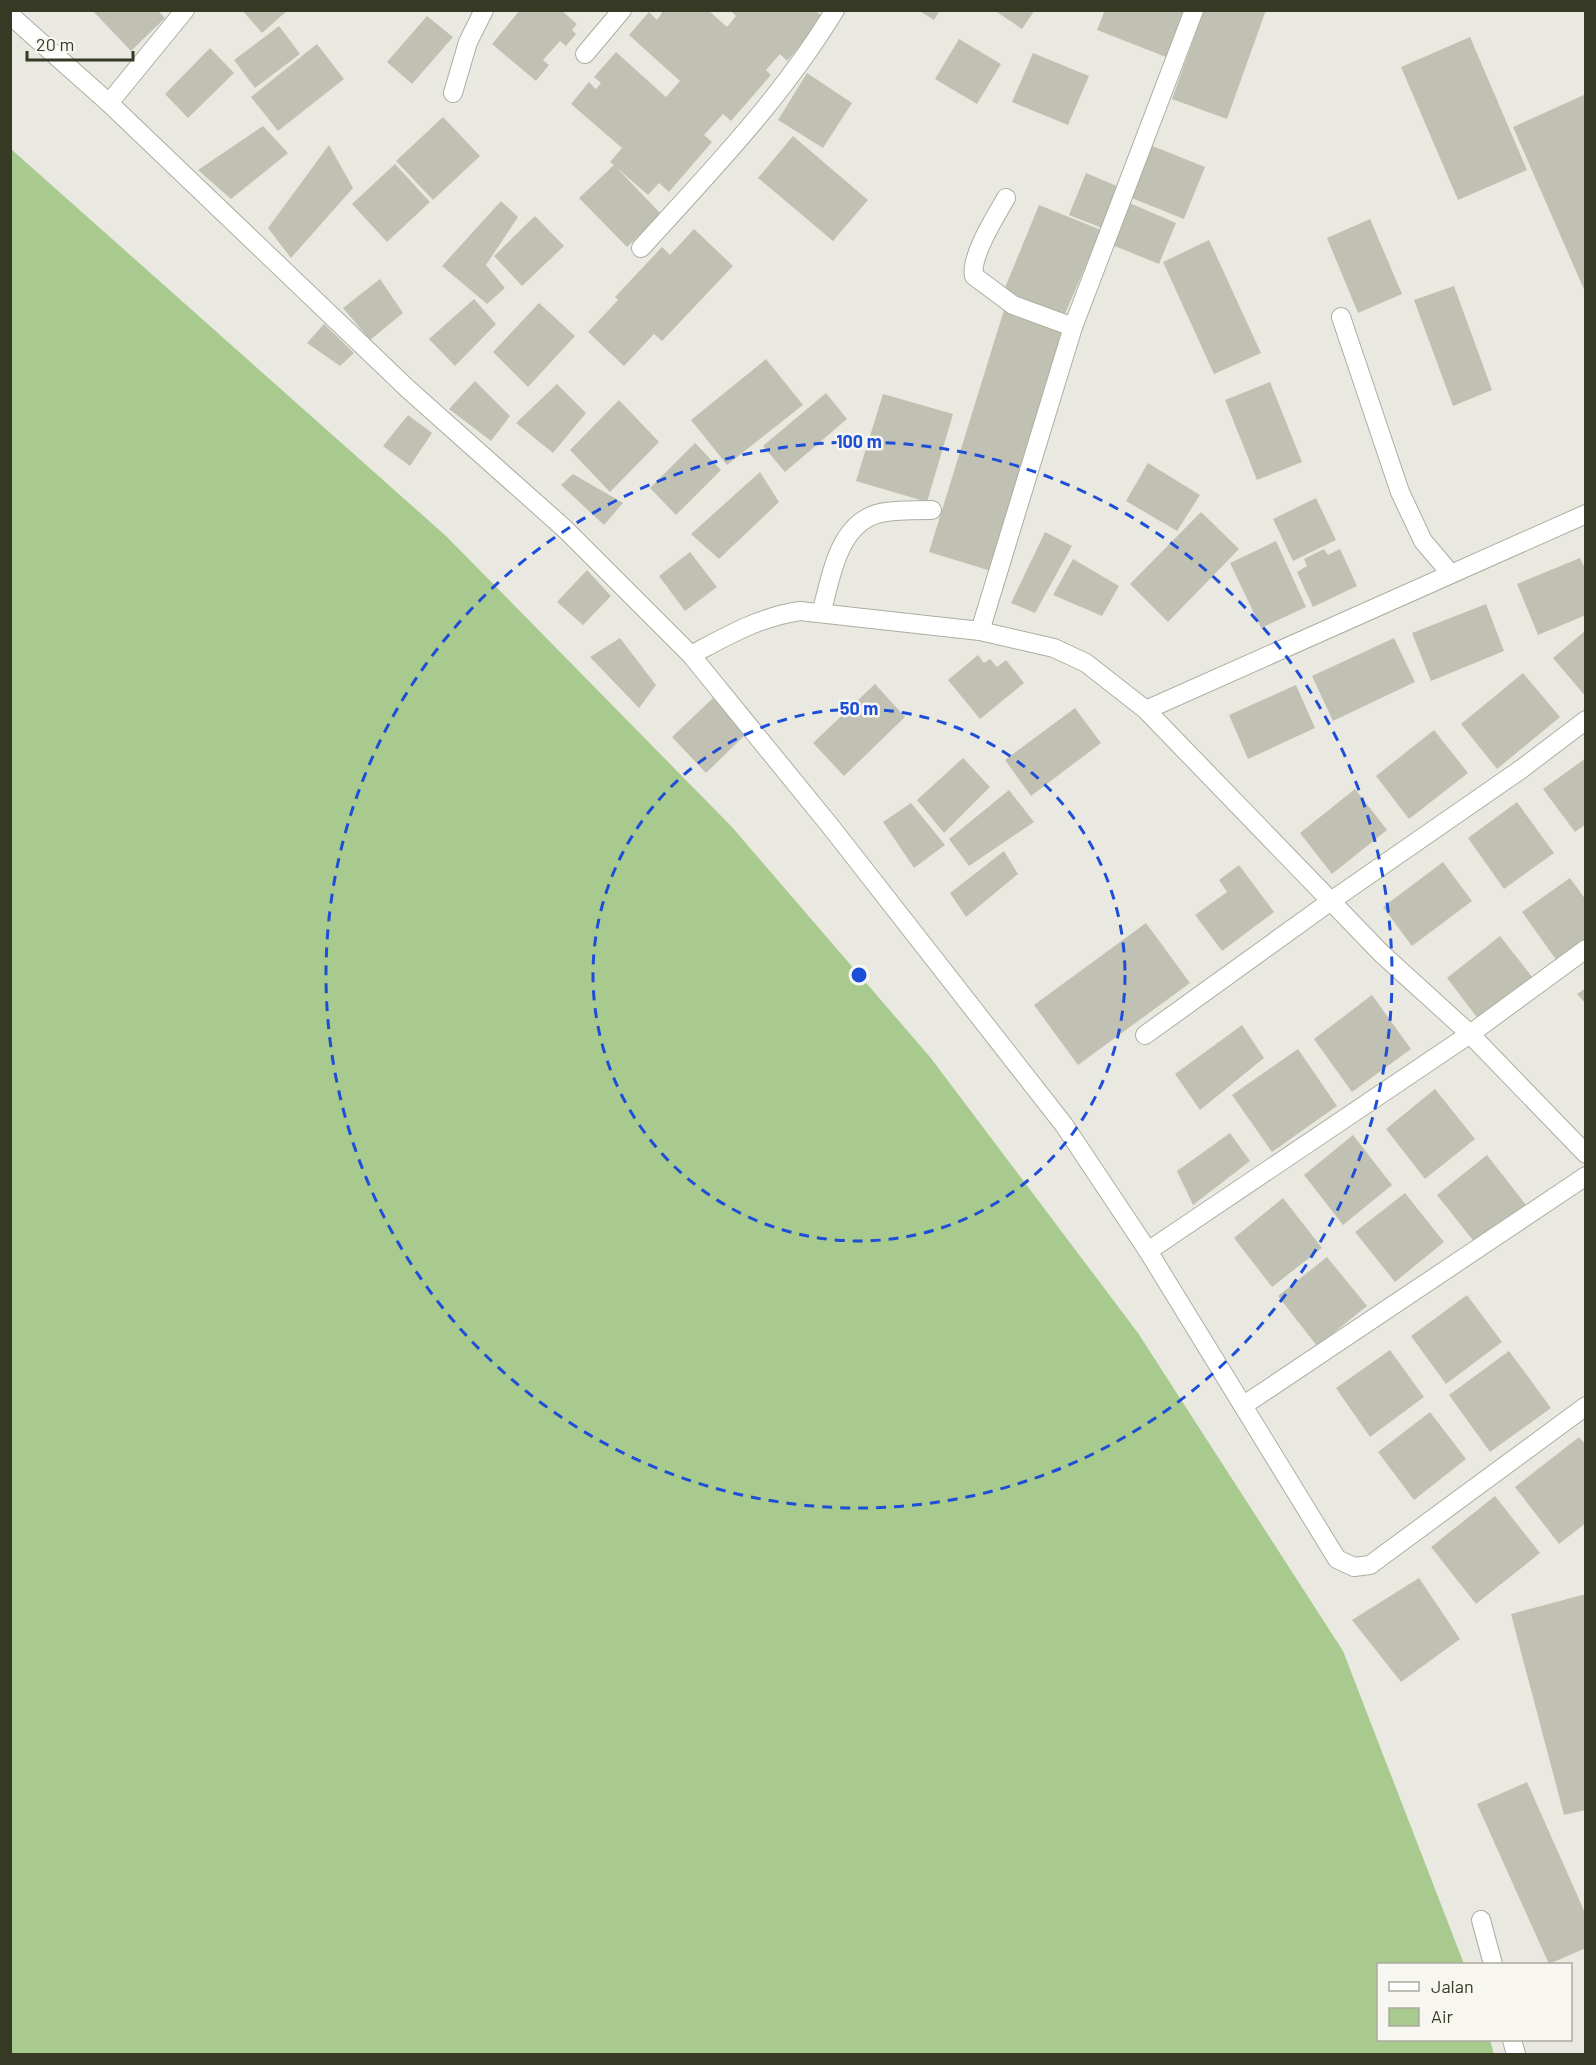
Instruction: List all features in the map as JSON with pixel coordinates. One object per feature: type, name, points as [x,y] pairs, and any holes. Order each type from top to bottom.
[{"type":"street","points":[[109,103],[185,10]]},
{"type":"street","points":[[453,93],[468,42],[484,10]]},
{"type":"street","points":[[585,54],[622,10]]},
{"type":"street","points":[[640,248],[748,131],[797,68],[835,10]]},
{"type":"street","points":[[980,631],[1073,327],[1194,10]]},
{"type":"street","points":[[10,15],[109,103],[409,390],[565,529],[691,655],[831,827],[1064,1125],[1148,1251],[1337,1559],[1354,1567],[1370,1565],[1586,1406]]},
{"type":"street","points":[[1006,198],[972,267],[974,276],[1013,305],[1073,327]]},
{"type":"street","points":[[1341,317],[1400,492],[1423,541],[1451,574]]},
{"type":"street","points":[[821,613],[839,548],[856,524],[884,512],[932,510]]},
{"type":"street","points":[[1146,710],[1586,514]]},
{"type":"street","points":[[691,655],[773,615],[800,611],[980,631],[1054,648],[1086,663],[1146,710],[1382,954],[1470,1034],[1586,1154]]},
{"type":"street","points":[[1145,1035],[1331,901],[1520,770],[1586,720]]},
{"type":"street","points":[[1148,1251],[1470,1034],[1586,949]]},
{"type":"street","points":[[1244,1405],[1586,1176]]},
{"type":"street","points":[[1481,1920],[1492,1963]]},
{"type":"water","points":[[11,149],[446,536],[731,826],[930,1057],[1138,1333],[1343,1651],[1464,1963],[1377,1963],[1377,2041],[1490,2041],[1494,2054],[11,2054]]},
{"type":"building","points":[[92,10],[157,10],[165,18],[131,51]]},
{"type":"building","points":[[242,10],[288,10],[262,33]]},
{"type":"building","points":[[520,10],[561,10],[577,24],[572,30],[576,34],[566,46],[560,41],[543,60],[549,65],[536,81],[492,44]]},
{"type":"building","points":[[659,10],[708,10],[727,27],[736,16],[730,10],[815,10],[824,18],[787,61],[780,54],[766,70],[771,75],[731,121],[723,114],[704,135],[712,142],[669,192],[659,183],[648,195],[617,168],[661,214],[627,247],[579,198],[614,165],[610,162],[622,148],[571,104],[589,82],[596,89],[601,83],[594,77],[616,52],[666,97],[680,81],[629,35],[649,12],[657,20],[662,13]]},
{"type":"building","points":[[918,10],[940,10],[934,20]]},
{"type":"building","points":[[994,10],[1035,10],[1022,29]]},
{"type":"building","points":[[1105,10],[1184,10],[1166,57],[1097,30]]},
{"type":"building","points":[[1204,10],[1266,10],[1227,119],[1172,99]]},
{"type":"building","points":[[427,16],[453,37],[412,84],[387,62]]},
{"type":"building","points":[[279,26],[300,54],[255,88],[234,60]]},
{"type":"building","points":[[1470,37],[1527,170],[1458,200],[1401,67]]},
{"type":"building","points":[[959,39],[1001,64],[977,104],[935,79]]},
{"type":"building","points":[[317,44],[344,79],[278,131],[251,97]]},
{"type":"building","points":[[210,48],[234,73],[188,118],[165,94]]},
{"type":"building","points":[[1033,53],[1089,76],[1068,125],[1012,102]]},
{"type":"building","points":[[807,73],[852,103],[823,148],[778,120]]},
{"type":"building","points":[[1586,94],[1586,294],[1513,127]]},
{"type":"building","points":[[443,117],[480,156],[433,200],[396,161]]},
{"type":"building","points":[[263,126],[288,153],[231,199],[198,170]]},
{"type":"building","points":[[793,136],[868,200],[833,241],[758,178]]},
{"type":"building","points":[[329,145],[353,188],[291,258],[268,228]]},
{"type":"building","points":[[1150,145],[1205,167],[1184,219],[1129,197]]},
{"type":"building","points":[[395,164],[430,202],[387,242],[352,204]]},
{"type":"building","points":[[1086,173],[1124,189],[1107,230],[1069,215]]},
{"type":"building","points":[[501,201],[518,217],[486,265],[505,288],[487,304],[442,266]]},
{"type":"building","points":[[1125,201],[1176,223],[1159,264],[1107,243]]},
{"type":"building","points":[[1039,205],[1101,230],[1065,314],[1002,295]]},
{"type":"building","points":[[535,216],[564,246],[522,286],[494,256]]},
{"type":"building","points":[[1370,219],[1402,294],[1358,313],[1327,238]]},
{"type":"building","points":[[694,229],[733,266],[662,341],[654,334],[624,366],[588,332],[618,300],[615,297],[662,247],[670,255]]},
{"type":"building","points":[[1209,240],[1261,353],[1214,374],[1163,262]]},
{"type":"building","points":[[380,279],[403,313],[370,340],[343,308]]},
{"type":"building","points":[[1454,286],[1492,390],[1453,406],[1414,300]]},
{"type":"building","points":[[474,299],[496,324],[455,366],[429,339]]},
{"type":"building","points":[[539,303],[575,336],[528,387],[493,352]]},
{"type":"building","points":[[1004,310],[1067,330],[991,571],[929,552]]},
{"type":"building","points":[[324,324],[354,353],[340,366],[307,343]]},
{"type":"building","points":[[766,359],[803,405],[727,465],[691,420]]},
{"type":"building","points":[[475,381],[510,416],[491,441],[449,409]]},
{"type":"building","points":[[1270,382],[1302,462],[1257,480],[1225,400]]},
{"type":"building","points":[[557,384],[586,413],[553,453],[516,423]]},
{"type":"building","points":[[826,393],[847,419],[785,472],[763,446]]},
{"type":"building","points":[[883,394],[953,414],[927,502],[856,481]]},
{"type":"building","points":[[619,400],[659,442],[610,492],[570,450]]},
{"type":"building","points":[[408,415],[432,433],[410,466],[383,446]]},
{"type":"building","points":[[695,443],[721,470],[676,515],[650,488]]},
{"type":"building","points":[[1148,463],[1200,495],[1177,531],[1126,501]]},
{"type":"building","points":[[760,472],[779,502],[719,559],[691,534]]},
{"type":"building","points":[[573,474],[623,503],[604,525],[561,485]]},
{"type":"building","points":[[1316,498],[1336,540],[1293,561],[1273,519]]},
{"type":"building","points":[[1201,512],[1239,549],[1168,622],[1130,584]]},
{"type":"building","points":[[1045,532],[1072,546],[1035,613],[1011,603]]},
{"type":"building","points":[[1276,541],[1306,607],[1261,628],[1230,563]]},
{"type":"building","points":[[1324,549],[1328,555],[1340,549],[1357,586],[1313,607],[1297,572],[1307,566],[1304,559]]},
{"type":"building","points":[[690,552],[717,587],[685,611],[659,576]]},
{"type":"building","points":[[1580,558],[1586,570],[1586,615],[1538,635],[1517,584]]},
{"type":"building","points":[[1073,559],[1119,586],[1102,616],[1053,595]]},
{"type":"building","points":[[587,570],[611,596],[583,625],[557,602]]},
{"type":"building","points":[[1486,604],[1504,651],[1431,681],[1412,633]]},
{"type":"building","points":[[1586,630],[1586,697],[1553,658]]},
{"type":"building","points":[[620,638],[656,685],[639,708],[590,657]]},
{"type":"building","points":[[1394,638],[1415,682],[1333,721],[1312,676]]},
{"type":"building","points":[[978,655],[984,663],[990,659],[997,667],[1006,660],[1024,683],[980,719],[948,680]]},
{"type":"building","points":[[1523,673],[1560,717],[1497,769],[1461,724]]},
{"type":"building","points":[[875,684],[905,717],[844,776],[813,743]]},
{"type":"building","points":[[1296,685],[1315,728],[1248,759],[1229,715]]},
{"type":"building","points":[[713,698],[747,733],[706,773],[672,737]]},
{"type":"building","points":[[1075,708],[1101,743],[1031,796],[1005,760]]},
{"type":"building","points":[[1434,730],[1468,773],[1409,819],[1376,776]]},
{"type":"building","points":[[963,758],[990,787],[944,833],[917,800]]},
{"type":"building","points":[[1586,758],[1586,824],[1575,832],[1543,789]]},
{"type":"building","points":[[1355,789],[1387,830],[1332,874],[1300,833]]},
{"type":"building","points":[[1009,790],[1034,822],[969,866],[949,839]]},
{"type":"building","points":[[1517,802],[1554,853],[1504,889],[1468,838]]},
{"type":"building","points":[[911,803],[945,845],[914,868],[883,822]]},
{"type":"building","points":[[1004,851],[1018,874],[966,917],[950,893]]},
{"type":"building","points":[[1443,862],[1472,901],[1412,946],[1383,907]]},
{"type":"building","points":[[1239,865],[1274,912],[1222,951],[1195,915],[1227,892],[1219,880]]},
{"type":"building","points":[[1570,878],[1586,900],[1586,941],[1557,961],[1522,912]]},
{"type":"building","points":[[1146,923],[1190,983],[1078,1065],[1034,1005]]},
{"type":"building","points":[[1500,936],[1533,978],[1479,1020],[1447,978]]},
{"type":"building","points":[[1586,988],[1586,1004],[1577,994]]},
{"type":"building","points":[[1372,995],[1411,1049],[1352,1092],[1314,1039]]},
{"type":"building","points":[[1242,1025],[1264,1058],[1200,1110],[1175,1074]]},
{"type":"building","points":[[1298,1049],[1337,1106],[1272,1152],[1232,1095]]},
{"type":"building","points":[[1435,1089],[1475,1139],[1425,1179],[1386,1129]]},
{"type":"building","points":[[1230,1133],[1250,1161],[1193,1205],[1177,1171]]},
{"type":"building","points":[[1353,1135],[1392,1185],[1343,1225],[1304,1175]]},
{"type":"building","points":[[1487,1155],[1526,1205],[1476,1244],[1437,1195]]},
{"type":"building","points":[[1405,1193],[1444,1242],[1395,1282],[1355,1232]]},
{"type":"building","points":[[1283,1198],[1322,1248],[1272,1287],[1234,1238]]},
{"type":"building","points":[[1327,1257],[1367,1306],[1317,1346],[1278,1296]]},
{"type":"building","points":[[1467,1295],[1502,1342],[1446,1384],[1411,1336]]},
{"type":"building","points":[[1390,1350],[1424,1397],[1370,1437],[1336,1388]]},
{"type":"building","points":[[1509,1351],[1551,1408],[1490,1452],[1449,1395]]},
{"type":"building","points":[[1430,1412],[1466,1459],[1414,1500],[1378,1452]]},
{"type":"building","points":[[1579,1437],[1586,1445],[1586,1523],[1559,1544],[1515,1487]]},
{"type":"building","points":[[1495,1496],[1540,1553],[1476,1604],[1431,1547]]},
{"type":"building","points":[[1419,1578],[1460,1639],[1401,1682],[1352,1620]]},
{"type":"building","points":[[1586,1594],[1586,1810],[1564,1815],[1511,1614]]},
{"type":"building","points":[[1527,1782],[1586,1915],[1586,1948],[1549,1963],[1477,1804]]}]
